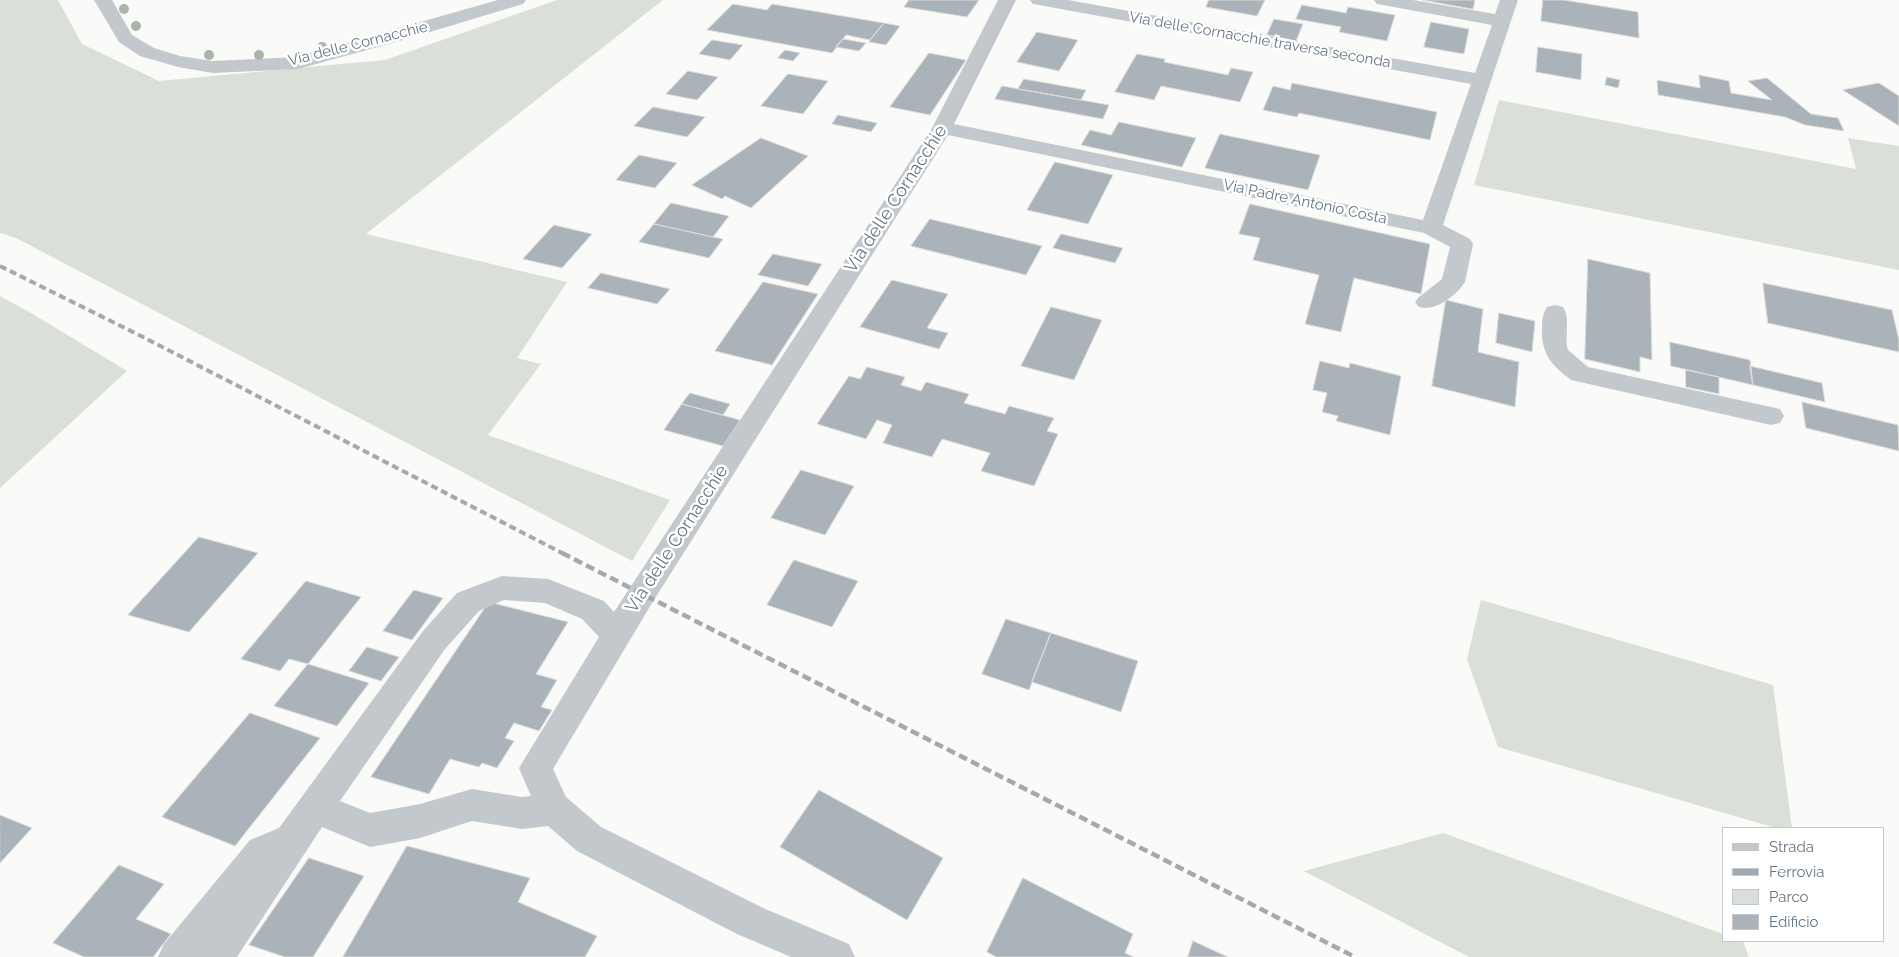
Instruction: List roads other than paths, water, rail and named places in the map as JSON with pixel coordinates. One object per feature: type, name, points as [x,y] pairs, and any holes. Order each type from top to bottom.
[{"type":"street","name":"Via delle Cornacchie","points":[[103,0],[125,38],[147,52],[213,67],[298,63],[517,0]]},
{"type":"street","name":"Via delle Cornacchie","points":[[836,957],[750,921],[589,839],[554,809],[536,768],[616,635],[942,128],[1007,0]]},
{"type":"street","name":"Via delle Cornacchie traversa seconda","points":[[1039,0],[1482,80]]},
{"type":"street","points":[[1383,0],[1502,21]]},
{"type":"street","points":[[1432,228],[1509,0]]},
{"type":"street","name":"Via Padre Antonio Costa","points":[[942,128],[1432,228],[1462,244],[1453,282],[1427,302]]},
{"type":"street","points":[[1555,313],[1554,351],[1562,362],[1580,374],[1771,416]]},
{"type":"street","points":[[215,957],[292,840],[434,640],[468,602],[502,588],[548,592],[593,610],[616,635]]},
{"type":"street","points":[[315,808],[370,830],[420,821],[472,805],[522,812],[554,809]]},
{"type":"street","points":[[177,957],[263,852],[292,840]]},
{"type":"railway","points":[[0,266],[141,336],[564,554]]},
{"type":"railway","points":[[562,553],[1355,957]]}]
